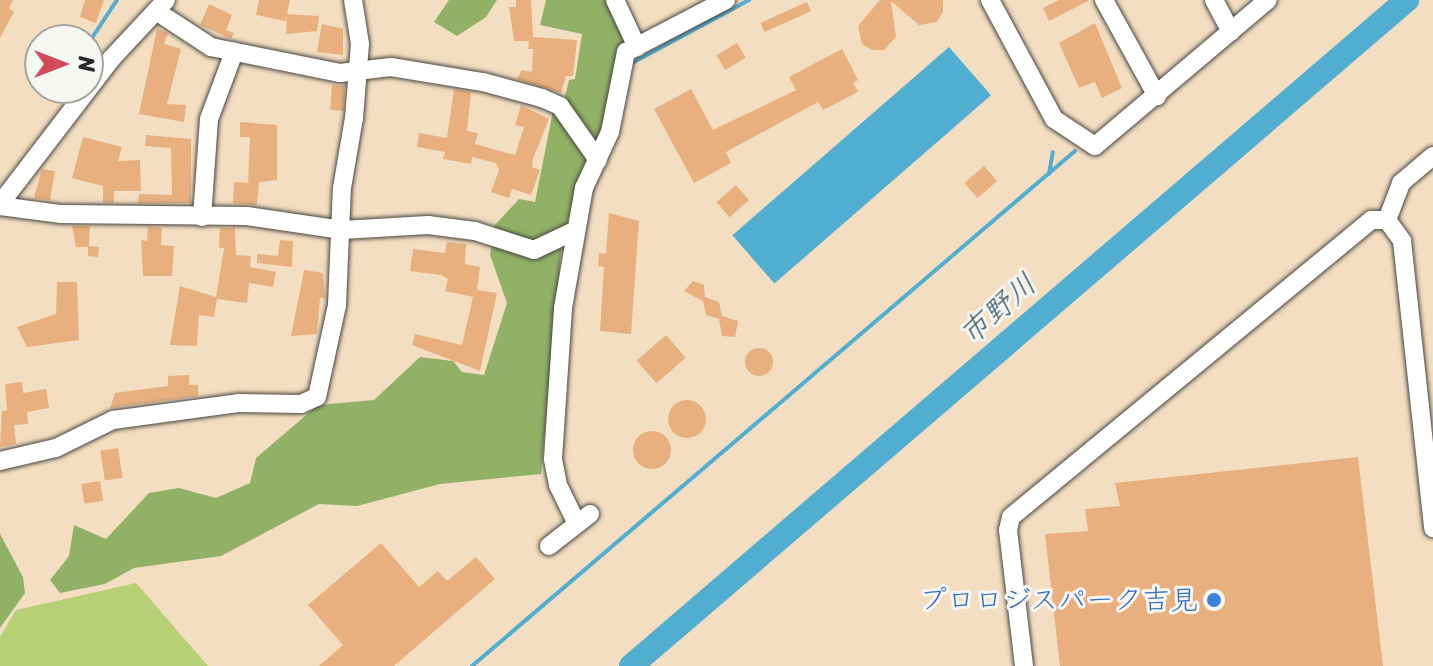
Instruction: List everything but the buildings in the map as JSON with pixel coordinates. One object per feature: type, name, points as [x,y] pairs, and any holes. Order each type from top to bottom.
[{"type":"street","points":[[0,461],[56,448],[113,420],[238,403],[301,404],[314,399],[337,305],[344,166],[360,44],[353,0]]},
{"type":"street","points":[[615,0],[637,47]]},
{"type":"street","points":[[549,546],[584,519],[558,485],[553,459],[574,231],[610,132],[626,52],[726,0]]},
{"type":"street","points":[[990,0],[1054,119],[1075,136],[1095,146],[1268,0]]},
{"type":"street","points":[[1104,0],[1157,96]]},
{"type":"street","points":[[1214,0],[1231,32]]},
{"type":"street","points":[[574,231],[534,250],[475,231],[428,225],[342,230],[247,216],[61,214],[0,205],[112,58],[159,5],[195,40],[234,52],[340,73],[391,67],[483,82],[542,98],[560,106],[598,160]]},
{"type":"street","points":[[202,217],[209,119],[234,52]]},
{"type":"street","points":[[1387,220],[1401,183],[1433,156]]},
{"type":"street","points":[[1024,666],[1008,530],[1011,517],[1354,229],[1371,220],[1387,220]]},
{"type":"street","points":[[1387,220],[1402,241],[1433,528]]},
{"type":"green space","points":[[449,0],[497,0],[486,17],[457,36],[434,22]]},
{"type":"green space","points":[[546,0],[608,0],[624,42],[605,132],[588,155],[562,240],[541,474],[440,484],[357,506],[319,504],[221,556],[134,568],[105,584],[60,593],[50,580],[69,556],[74,525],[106,539],[149,493],[179,488],[216,498],[250,483],[256,458],[318,405],[374,400],[420,357],[453,361],[462,372],[484,375],[507,303],[490,255],[495,225],[519,199],[535,202],[555,101],[564,101],[569,80],[575,79],[582,34],[540,25]]},
{"type":"green space","points":[[0,534],[23,577],[25,593],[0,628]]},
{"type":"green space","points":[[136,583],[208,666],[0,666],[0,637],[16,610]]},
{"type":"water","points":[[949,47],[991,95],[774,284],[732,235]]},
{"type":"waterway","points":[[101,24],[117,0]]},
{"type":"waterway","points":[[632,63],[749,0]]},
{"type":"waterway","name":"市野川","points":[[631,666],[1407,0]]},
{"type":"waterway","points":[[472,666],[1075,151]]},
{"type":"waterway","points":[[1049,174],[1053,152]]},
{"type":"place","name":"プロロジスパーク吉見","points":[[1214,600]]}]
